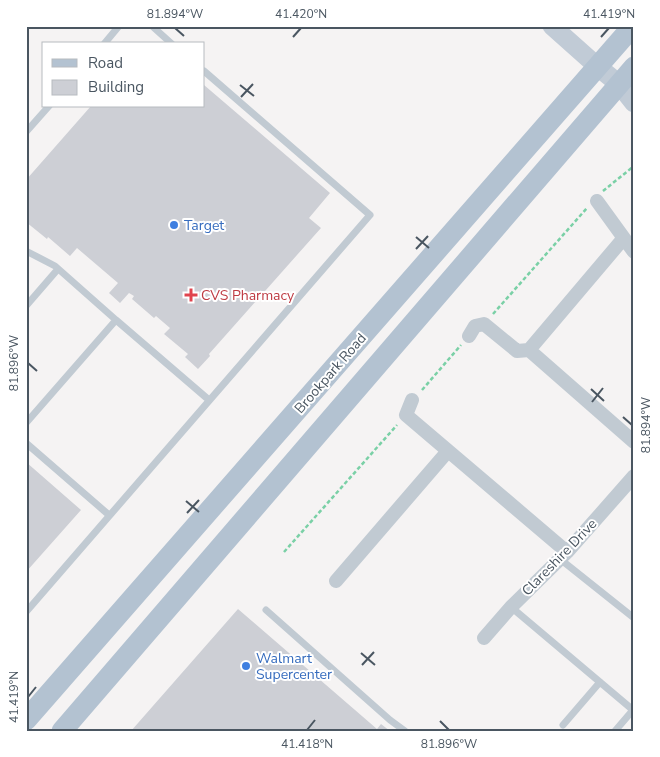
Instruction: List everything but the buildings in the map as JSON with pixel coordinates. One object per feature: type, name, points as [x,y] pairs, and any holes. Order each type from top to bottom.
[{"type":"main road","name":"Brookpark Road","points":[[26,720],[634,26]]},
{"type":"main road","points":[[62,731],[634,66]]},
{"type":"street","points":[[552,26],[619,84],[634,102]]},
{"type":"street","points":[[594,201],[634,252]]},
{"type":"street","points":[[469,336],[475,326],[484,324],[517,351],[529,350],[623,239]]},
{"type":"street","points":[[529,350],[634,442]]},
{"type":"street","points":[[412,400],[406,415],[448,450],[563,555]]},
{"type":"street","points":[[336,581],[448,450]]},
{"type":"street","name":"Clareshire Drive","points":[[484,638],[511,607],[563,555],[634,476]]},
{"type":"lane","points":[[106,42],[119,26]]},
{"type":"lane","points":[[152,26],[170,42]]},
{"type":"lane","points":[[26,612],[370,215],[205,72]]},
{"type":"lane","points":[[26,132],[47,108]]},
{"type":"lane","points":[[26,251],[58,269],[209,400]]},
{"type":"lane","points":[[26,306],[58,269]]},
{"type":"lane","points":[[26,423],[116,320]]},
{"type":"lane","points":[[26,443],[109,515]]},
{"type":"lane","points":[[563,555],[634,618]]},
{"type":"lane","points":[[511,607],[633,710],[615,731]]},
{"type":"lane","points":[[266,610],[390,720],[405,731]]},
{"type":"lane","points":[[563,724],[600,682]]},
{"type":"path","points":[[484,324],[610,184],[634,166]]},
{"type":"path","points":[[412,400],[469,336]]},
{"type":"path","points":[[284,552],[406,415]]},
{"type":"place","name":"Target","points":[[174,225]]},
{"type":"place","name":"CVS Pharmacy","points":[[191,295]]},
{"type":"place","name":"Walmart Supercenter","points":[[246,666]]}]
